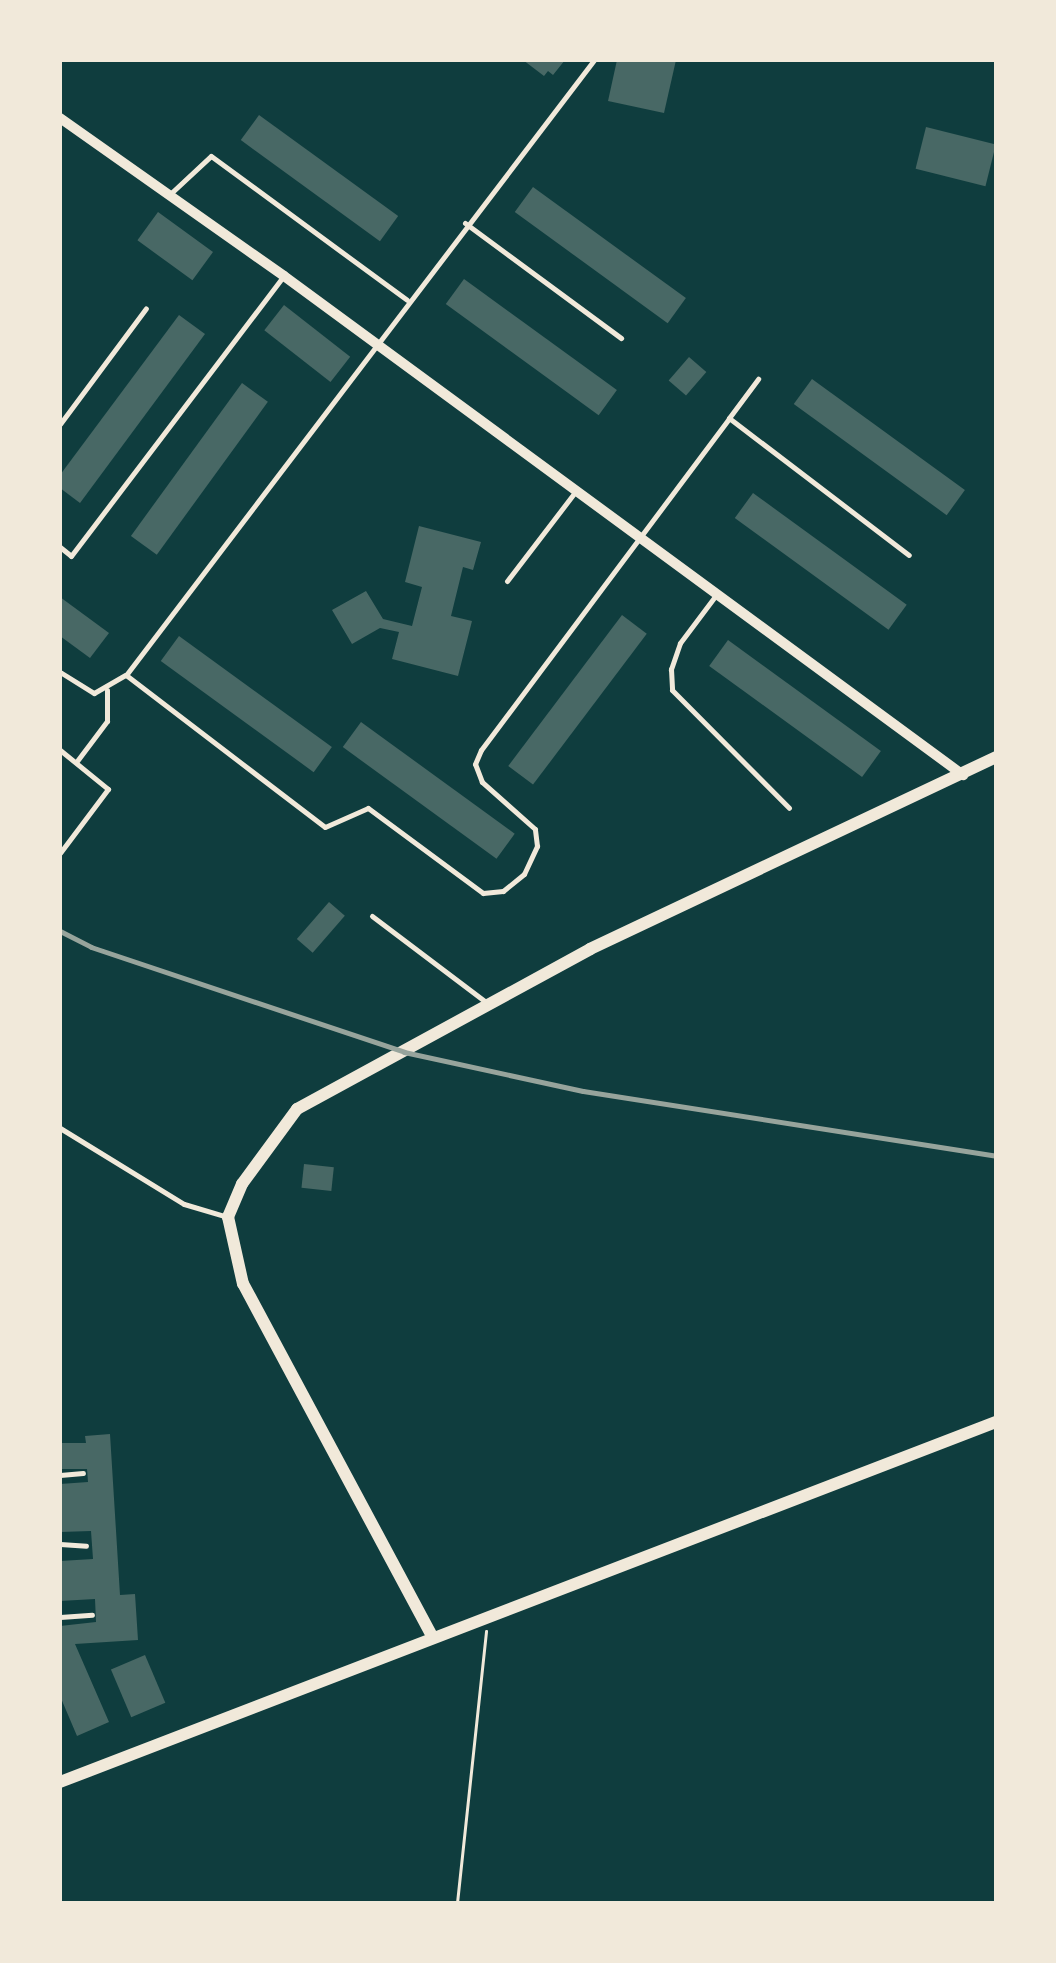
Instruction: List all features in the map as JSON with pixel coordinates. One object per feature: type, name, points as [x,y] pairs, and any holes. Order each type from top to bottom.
[{"type":"street","points":[[60,118],[284,276],[963,775]]},
{"type":"street","points":[[432,1636],[244,1284],[228,1216],[242,1184],[297,1109],[590,949],[996,757]]},
{"type":"street","points":[[60,1782],[996,1422]]},
{"type":"lane","points":[[60,672],[94,693],[107,690],[126,675],[378,346],[465,223],[594,60]]},
{"type":"lane","points":[[169,195],[211,156],[407,300]]},
{"type":"lane","points":[[465,223],[621,338]]},
{"type":"lane","points":[[60,547],[72,556],[284,276]]},
{"type":"lane","points":[[60,424],[146,308]]},
{"type":"lane","points":[[126,675],[325,827],[368,808],[482,892],[503,891],[524,874],[537,846],[536,829],[482,782],[475,764],[758,379]]},
{"type":"lane","points":[[729,418],[909,555]]},
{"type":"lane","points":[[508,582],[575,492]]},
{"type":"lane","points":[[716,595],[680,643],[671,669],[672,690],[789,808]]},
{"type":"lane","points":[[76,761],[107,721],[107,690]]},
{"type":"lane","points":[[60,750],[108,789],[60,853]]},
{"type":"lane","points":[[372,916],[489,1004]]},
{"type":"lane","points":[[60,1128],[184,1204],[228,1216]]},
{"type":"lane","points":[[60,1475],[83,1473]]},
{"type":"lane","points":[[60,1544],[86,1546]]},
{"type":"lane","points":[[60,1618],[92,1615]]},
{"type":"path","points":[[457,1903],[488,1616]]},
{"type":"building","points":[[523,60],[565,60],[553,75],[548,71],[544,76]]},
{"type":"building","points":[[617,60],[676,60],[664,113],[608,101]]},
{"type":"building","points":[[259,115],[398,216],[380,241],[241,140]]},
{"type":"building","points":[[926,127],[996,144],[985,186],[916,169]]},
{"type":"building","points":[[533,187],[686,298],[668,323],[515,212]]},
{"type":"building","points":[[158,212],[213,252],[192,280],[137,240]]},
{"type":"building","points":[[464,279],[617,390],[599,415],[446,304]]},
{"type":"building","points":[[284,305],[350,357],[330,382],[264,330]]},
{"type":"building","points":[[179,315],[205,334],[80,503],[60,488],[60,475]]},
{"type":"building","points":[[689,357],[706,372],[686,395],[669,380]]},
{"type":"building","points":[[812,379],[965,490],[947,515],[794,404]]},
{"type":"building","points":[[242,383],[268,402],[157,555],[131,536]]},
{"type":"building","points":[[753,493],[907,605],[888,630],[735,518]]},
{"type":"building","points":[[419,526],[481,542],[473,570],[463,567],[451,616],[472,621],[458,676],[392,659],[399,632],[380,628],[352,644],[332,610],[366,591],[383,619],[412,626],[422,587],[405,582]]},
{"type":"building","points":[[60,597],[109,633],[90,658],[60,636]]},
{"type":"building","points":[[622,615],[647,634],[533,785],[508,766]]},
{"type":"building","points":[[179,636],[332,747],[314,772],[161,661]]},
{"type":"building","points":[[728,640],[881,751],[862,777],[709,666]]},
{"type":"building","points":[[361,722],[515,834],[496,859],[343,747]]},
{"type":"building","points":[[329,902],[345,916],[313,953],[297,939]]},
{"type":"building","points":[[304,1164],[334,1167],[331,1191],[301,1188]]},
{"type":"building","points":[[110,1434],[120,1595],[135,1594],[138,1640],[75,1644],[109,1722],[77,1736],[60,1696],[60,1626],[96,1622],[95,1599],[60,1601],[60,1561],[93,1559],[91,1531],[60,1532],[60,1484],[88,1482],[87,1469],[60,1469],[60,1443],[86,1443],[85,1436]]},
{"type":"building","points":[[145,1655],[165,1703],[131,1717],[111,1669]]},
{"type":"railway","points":[[60,931],[91,947],[404,1052],[583,1091],[996,1156]]}]
